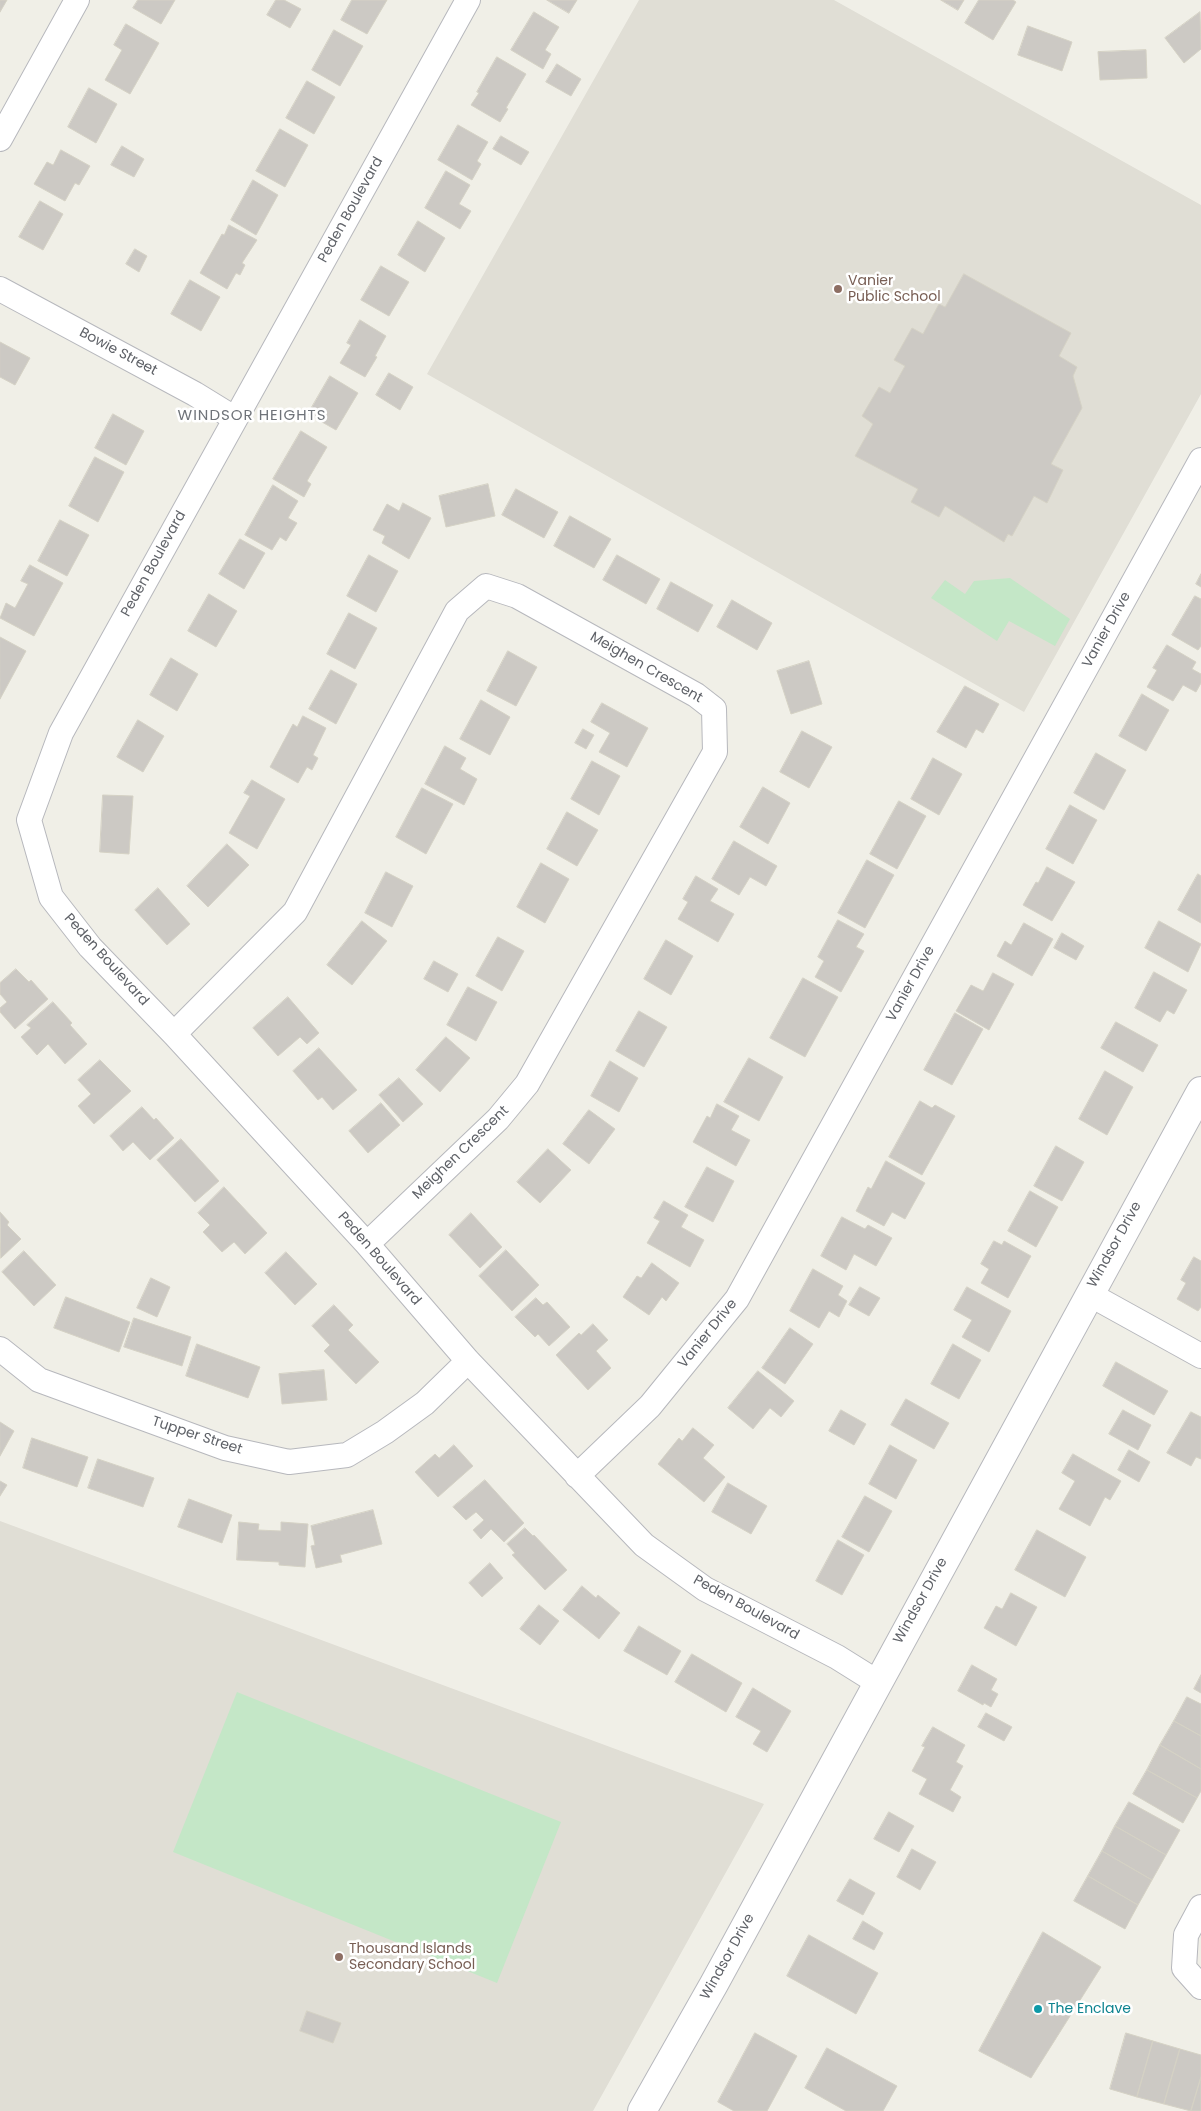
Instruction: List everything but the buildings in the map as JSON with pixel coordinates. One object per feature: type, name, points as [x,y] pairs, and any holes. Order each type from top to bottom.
[{"type":"street","points":[[0,139],[77,0]]},
{"type":"street","name":"Peden Boulevard","points":[[468,0],[234,418],[62,733],[29,820],[51,898],[90,947],[174,1034],[367,1244],[468,1361],[644,1545],[705,1589],[837,1657],[877,1682]]},
{"type":"street","name":"Bowie Street","points":[[0,289],[195,394],[234,418]]},
{"type":"street","name":"Vanier Drive","points":[[577,1476],[650,1406],[736,1299],[1201,460]]},
{"type":"street","name":"Meighen Crescent","points":[[174,1034],[295,912],[458,611],[486,586],[517,596],[696,694],[714,709],[715,752],[526,1084],[498,1119],[367,1244]]},
{"type":"street","name":"Windsor Drive","points":[[642,2111],[714,1984],[1201,1091]]},
{"type":"street","points":[[1089,1294],[1201,1356]]},
{"type":"street","name":"Tupper Street","points":[[0,1349],[39,1380],[225,1448],[289,1462],[347,1455],[385,1432],[425,1403],[468,1361]]},
{"type":"street","points":[[1201,1907],[1186,1935],[1184,1968],[1201,1987]]},
{"type":"shaded area","name":"Vanier Public School","points":[[639,0],[834,0],[1201,205],[1201,394],[1024,712],[427,374]]},
{"type":"shaded area","name":"Thousand Islands Secondary School","points":[[0,1521],[764,1804],[593,2111],[0,2111]]},
{"type":"green space","points":[[1010,578],[1070,619],[1055,646],[1009,621],[997,641],[931,598],[945,580],[965,594],[974,581]]},
{"type":"green space","points":[[237,1692],[561,1822],[497,1983],[173,1852]]},
{"type":"place","name":"Vanier Public School","points":[[838,289]]},
{"type":"place","name":"Thousand Islands Secondary School","points":[[339,1957]]},
{"type":"place","name":"The Enclave","points":[[1038,2009]]},
{"type":"district","name":"WINDSOR HEIGHTS","points":[[252,416]]}]
